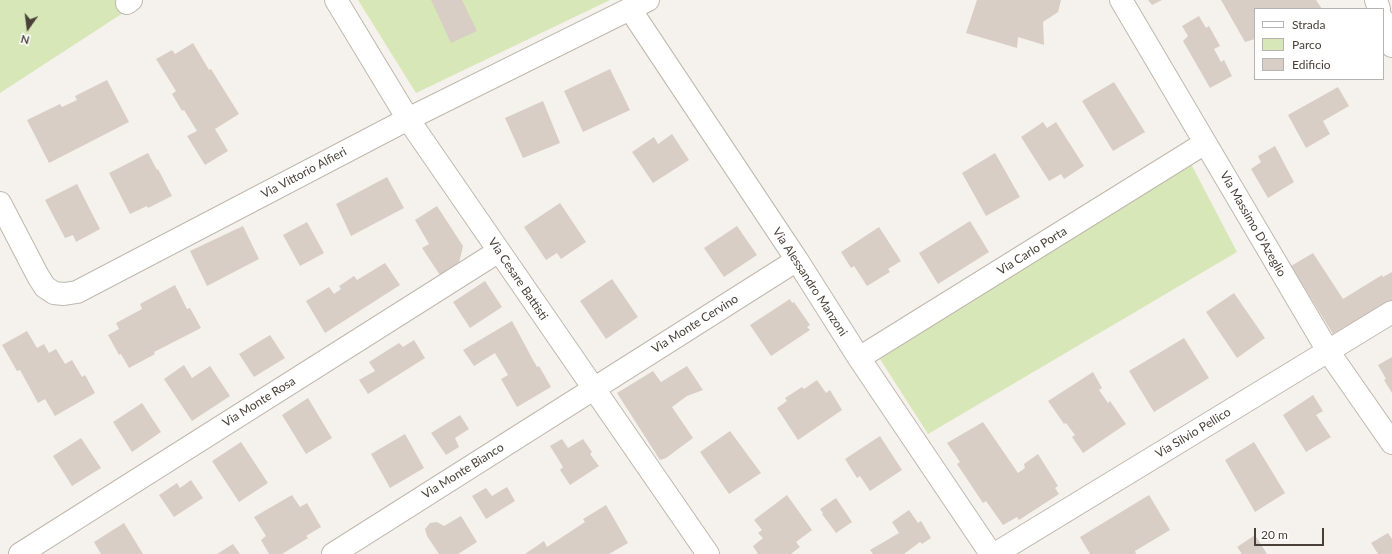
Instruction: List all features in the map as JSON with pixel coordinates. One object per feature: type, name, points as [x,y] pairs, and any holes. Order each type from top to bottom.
[{"type":"street","name":"Via Cesare Battisti","points":[[336,0],[408,119],[708,554]]},
{"type":"street","name":"Via Massimo D'Azeglio","points":[[1121,0],[1328,351],[1392,443]]},
{"type":"street","name":"Via Vittorio Alfieri","points":[[0,203],[45,287],[54,293],[64,294],[76,292],[408,119],[639,4]]},
{"type":"street","name":"Via Alessandro Manzoni","points":[[639,4],[796,260],[859,358],[991,554]]},
{"type":"street","points":[[1384,23],[1392,46]]},
{"type":"street","name":"Via Carlo Porta","points":[[859,358],[1205,143]]},
{"type":"street","name":"Via Monte Rosa","points":[[20,554],[498,251]]},
{"type":"street","name":"Via Monte Cervino","points":[[593,389],[796,260]]},
{"type":"street","name":"Via Silvio Pellico","points":[[995,554],[1392,312]]},
{"type":"street","name":"Via Monte Bianco","points":[[333,554],[593,389]]},
{"type":"green space","points":[[0,0],[120,0],[126,11],[0,93]]},
{"type":"green space","points":[[358,0],[610,0],[416,93]]},
{"type":"green space","points":[[1190,162],[1237,252],[928,434],[880,359]]},
{"type":"building","points":[[431,0],[462,0],[477,31],[451,43]]},
{"type":"building","points":[[977,0],[1061,0],[1058,12],[1043,22],[1044,45],[1018,37],[1017,48],[966,33]]},
{"type":"building","points":[[1148,0],[1162,0],[1152,5]]},
{"type":"building","points":[[1221,0],[1316,0],[1321,8],[1254,8],[1254,39],[1245,42]]},
{"type":"building","points":[[1199,16],[1206,28],[1209,26],[1220,46],[1214,49],[1221,62],[1224,60],[1232,76],[1210,88],[1183,41],[1188,36],[1182,26]]},
{"type":"building","points":[[193,43],[209,70],[211,69],[239,114],[215,129],[228,151],[205,165],[187,136],[197,131],[184,110],[182,111],[172,94],[176,91],[156,59],[172,50],[175,54]]},
{"type":"building","points":[[610,69],[630,110],[583,132],[564,91]]},
{"type":"building","points":[[107,80],[129,122],[49,163],[27,120],[60,104],[62,107],[77,100],[75,96]]},
{"type":"building","points":[[1114,82],[1145,132],[1113,151],[1082,101]]},
{"type":"building","points":[[1338,87],[1349,106],[1323,121],[1330,134],[1306,148],[1288,115]]},
{"type":"building","points":[[543,101],[560,143],[523,158],[505,118]]},
{"type":"building","points":[[1043,122],[1047,128],[1056,122],[1084,166],[1064,179],[1061,174],[1049,181],[1021,137]]},
{"type":"building","points":[[672,134],[689,160],[653,183],[632,152],[654,137],[658,144]]},
{"type":"building","points":[[1275,146],[1294,182],[1268,198],[1251,169],[1261,162],[1258,156]]},
{"type":"building","points":[[148,153],[172,196],[148,208],[147,206],[130,214],[109,173]]},
{"type":"building","points":[[995,153],[1020,197],[986,216],[962,173]]},
{"type":"building","points":[[387,177],[404,208],[351,236],[336,204]]},
{"type":"building","points":[[77,184],[100,229],[76,242],[73,235],[65,238],[45,200]]},
{"type":"building","points":[[560,203],[586,242],[561,259],[557,253],[546,260],[524,227]]},
{"type":"building","points":[[437,206],[463,246],[459,263],[440,275],[422,248],[429,244],[415,220]]},
{"type":"building","points":[[970,221],[989,252],[938,284],[919,253]]},
{"type":"building","points":[[307,222],[324,253],[300,266],[283,235]]},
{"type":"building","points":[[243,226],[259,259],[207,286],[190,251]]},
{"type":"building","points":[[737,226],[757,255],[724,277],[704,248]]},
{"type":"building","points":[[879,227],[901,261],[888,269],[890,272],[867,286],[854,266],[851,268],[841,252]]},
{"type":"building","points":[[1313,253],[1343,299],[1382,275],[1383,277],[1392,272],[1392,300],[1333,334],[1291,266]]},
{"type":"building","points":[[385,263],[400,285],[325,333],[306,301],[329,287],[334,294],[341,289],[339,286],[354,276],[357,280]]},
{"type":"building","points":[[612,279],[638,317],[606,339],[580,301]]},
{"type":"building","points":[[485,281],[502,307],[470,328],[453,302]]},
{"type":"building","points":[[175,285],[187,309],[190,308],[201,328],[154,352],[155,354],[129,368],[121,354],[119,355],[108,335],[119,329],[116,323],[142,309],[140,304]]},
{"type":"building","points":[[1234,293],[1265,338],[1237,358],[1206,312]]},
{"type":"building","points":[[790,299],[792,303],[794,302],[810,325],[807,327],[810,330],[771,356],[750,325]]},
{"type":"building","points":[[512,321],[537,367],[539,366],[551,387],[517,407],[501,379],[508,375],[495,353],[474,366],[463,350]]},
{"type":"building","points":[[27,331],[37,348],[44,344],[49,353],[56,349],[65,364],[72,360],[82,377],[85,375],[95,393],[55,416],[45,399],[38,403],[20,370],[17,371],[2,345]]},
{"type":"building","points":[[270,335],[285,358],[254,377],[239,354]]},
{"type":"building","points":[[1184,338],[1209,378],[1154,412],[1129,371]]},
{"type":"building","points":[[414,340],[425,358],[368,394],[359,380],[375,371],[369,362],[399,343],[403,347]]},
{"type":"building","points":[[1392,357],[1392,393],[1384,380],[1386,379],[1378,365]]},
{"type":"building","points":[[184,365],[192,378],[210,366],[230,396],[192,421],[164,379]]},
{"type":"building","points":[[687,366],[703,390],[687,396],[672,407],[693,438],[666,458],[660,460],[617,393],[653,371],[661,382]]},
{"type":"building","points":[[1093,372],[1102,388],[1099,390],[1108,403],[1110,401],[1126,424],[1083,453],[1072,437],[1075,435],[1066,423],[1064,424],[1048,401]]},
{"type":"building","points":[[817,380],[826,393],[830,390],[842,410],[798,440],[777,408],[787,401],[785,398],[802,387],[804,389]]},
{"type":"building","points":[[1313,395],[1323,411],[1316,415],[1331,437],[1306,452],[1283,415]]},
{"type":"building","points":[[308,398],[332,438],[306,454],[282,415]]},
{"type":"building","points":[[142,403],[161,432],[132,452],[113,422]]},
{"type":"building","points":[[460,415],[469,429],[455,438],[459,447],[446,455],[431,433]]},
{"type":"building","points":[[983,422],[1018,473],[1025,468],[1024,464],[1038,454],[1058,486],[1055,488],[1059,494],[1019,520],[1017,517],[1003,525],[986,501],[983,503],[957,464],[960,462],[947,443]]},
{"type":"building","points":[[730,431],[761,473],[729,494],[700,452]]},
{"type":"building","points":[[405,434],[424,468],[390,488],[371,454]]},
{"type":"building","points":[[880,436],[902,470],[870,491],[860,476],[857,478],[845,459]]},
{"type":"building","points":[[81,438],[101,468],[72,486],[53,456]]},
{"type":"building","points":[[562,439],[568,448],[583,439],[592,452],[590,454],[599,466],[570,485],[560,470],[563,467],[550,446]]},
{"type":"building","points":[[241,442],[268,483],[239,502],[212,461]]},
{"type":"building","points":[[1254,442],[1285,493],[1255,512],[1225,460]]},
{"type":"building","points":[[191,480],[203,498],[174,517],[159,495],[177,483],[180,488]]},
{"type":"building","points":[[507,487],[515,501],[486,519],[472,496],[486,488],[492,496]]},
{"type":"building","points":[[292,495],[300,507],[307,503],[321,527],[306,536],[308,538],[282,554],[269,554],[261,540],[266,536],[254,517]]},
{"type":"building","points":[[787,495],[812,530],[796,542],[800,547],[791,554],[758,554],[753,546],[763,538],[758,533],[762,530],[754,520]]},
{"type":"building","points":[[1149,495],[1170,530],[1135,551],[1136,554],[1090,554],[1080,537]]},
{"type":"building","points":[[836,498],[852,522],[836,533],[820,509]]},
{"type":"building","points":[[606,505],[628,543],[609,554],[525,554],[544,541],[547,547],[585,522],[583,519]]},
{"type":"building","points":[[909,510],[918,523],[921,521],[931,538],[922,544],[920,542],[904,554],[873,554],[870,550],[899,533],[892,522]]},
{"type":"building","points":[[461,516],[477,542],[458,554],[439,554],[427,536],[425,529],[430,523],[437,522],[444,526]]},
{"type":"building","points":[[124,523],[143,554],[101,554],[94,542]]},
{"type":"building","points":[[1388,533],[1392,539],[1392,554],[1378,554],[1371,543]]},
{"type":"building","points":[[1255,535],[1267,554],[1242,554],[1237,547]]},
{"type":"building","points":[[233,544],[240,554],[217,554]]}]
